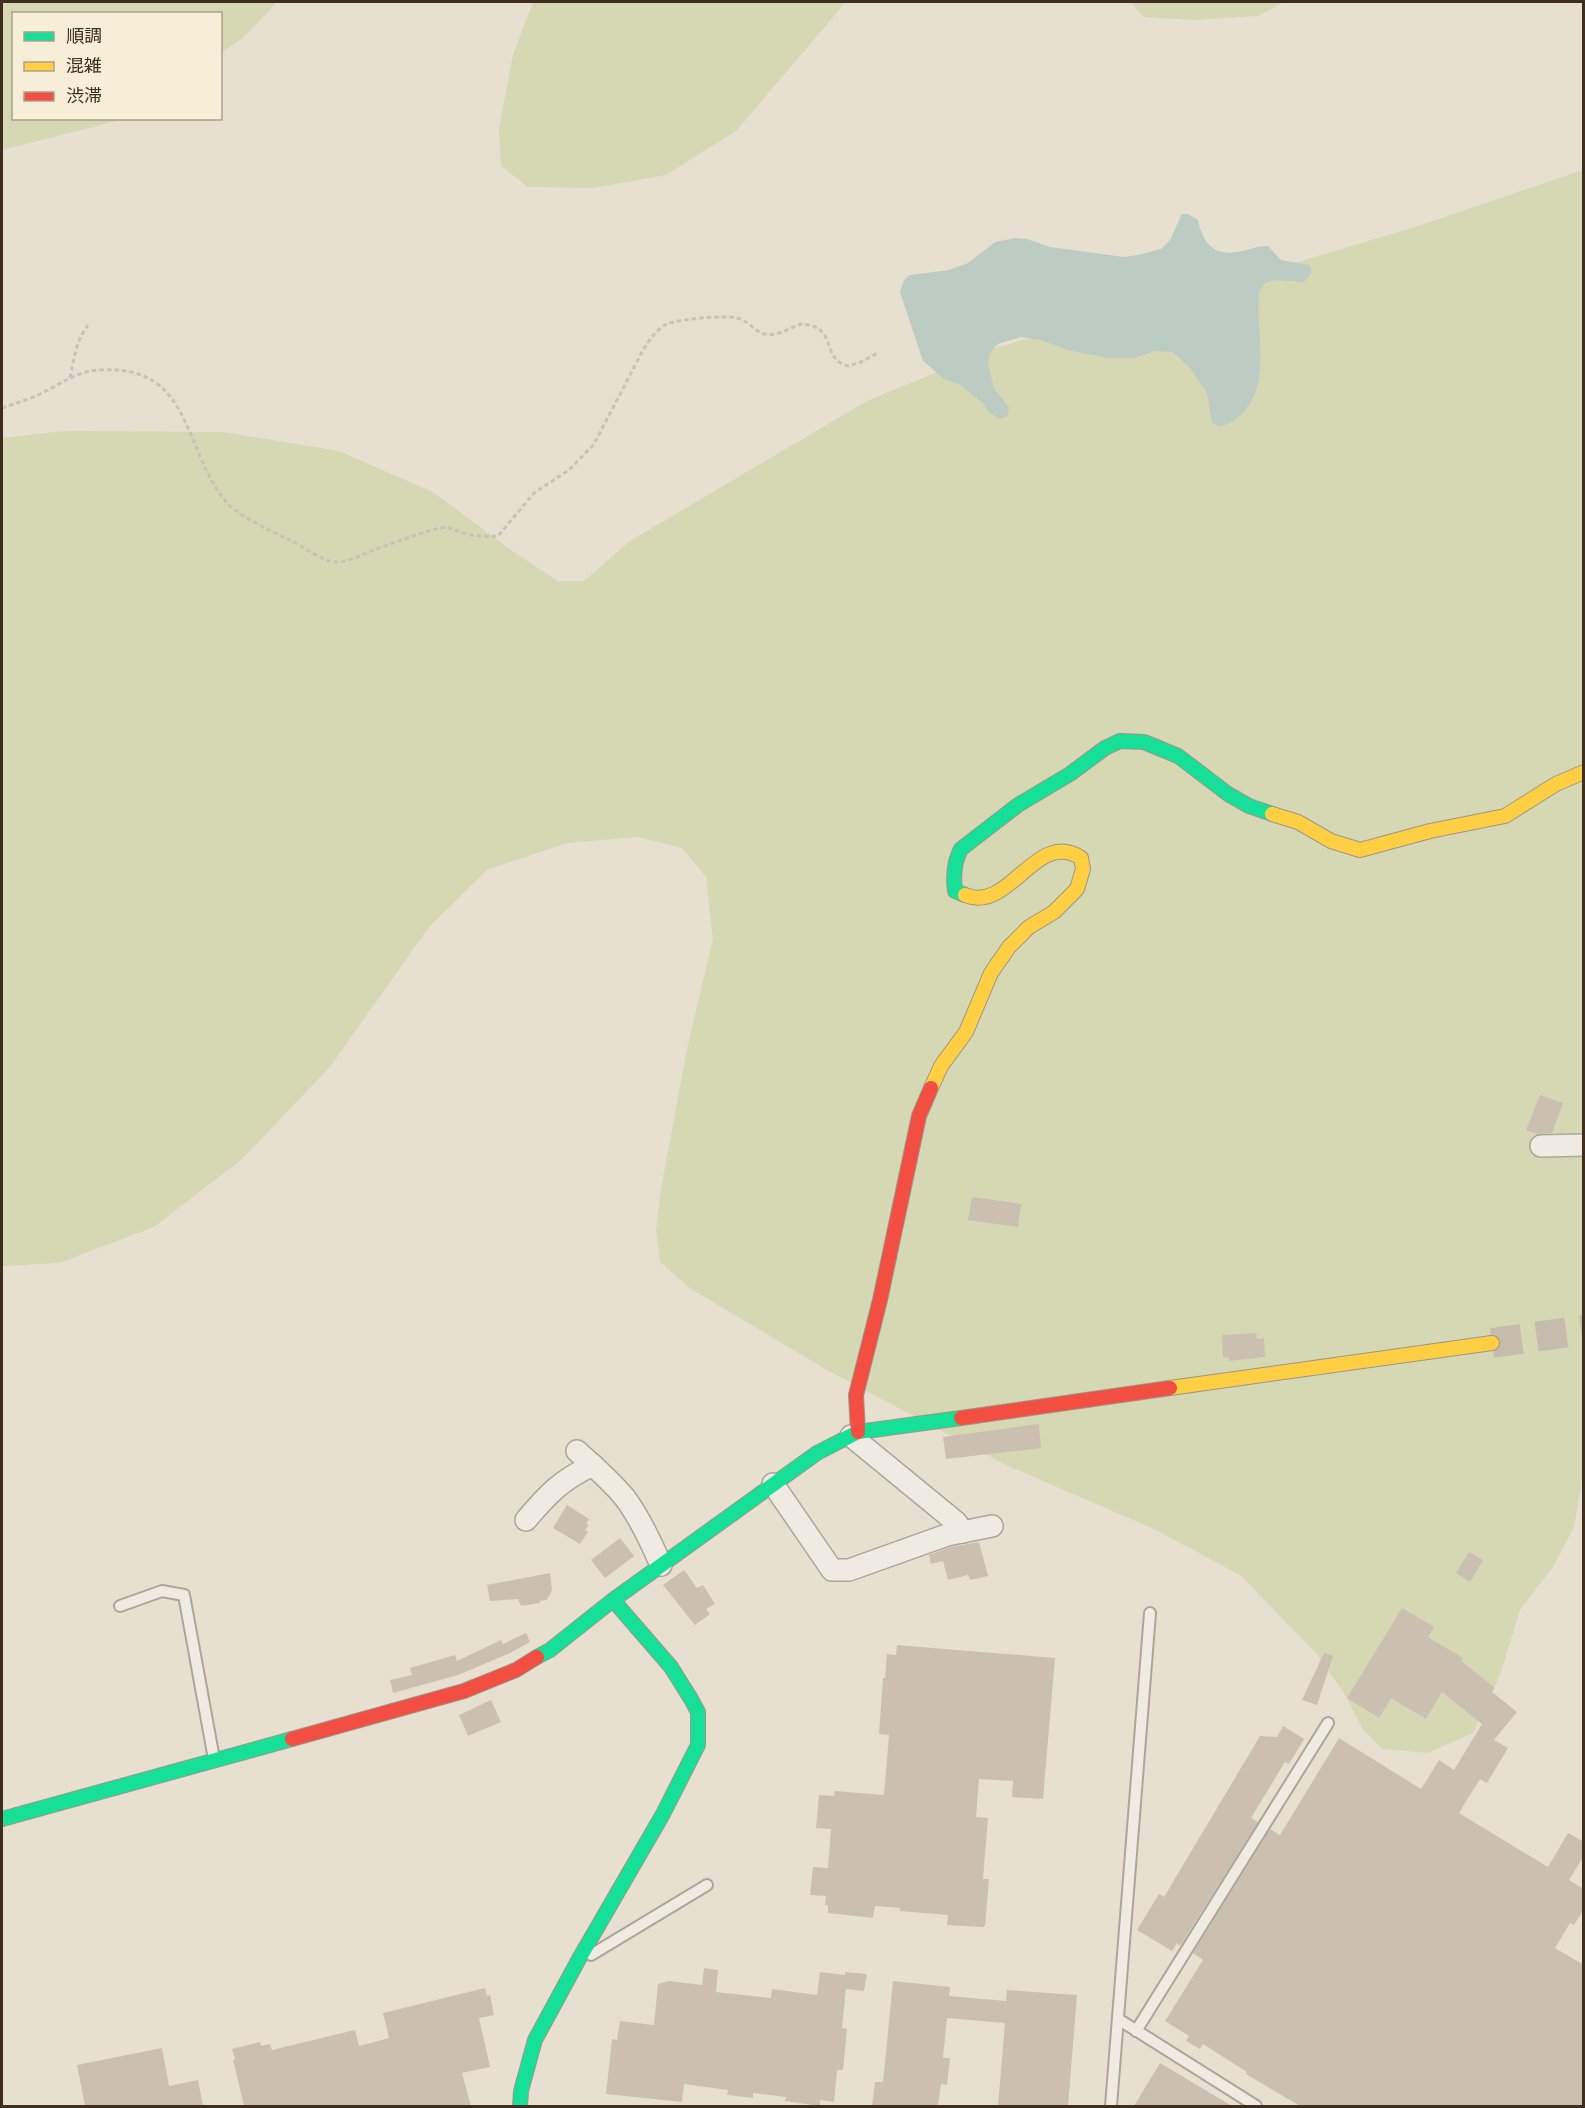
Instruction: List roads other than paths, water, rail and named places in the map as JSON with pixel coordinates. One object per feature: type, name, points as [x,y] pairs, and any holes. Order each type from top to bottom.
[{"type":"street","points":[[855,1434],[856,1395],[880,1300],[919,1116],[941,1066],[966,1032],[991,973],[1009,947],[1029,927],[1054,912],[1077,889],[1082,877],[1081,858],[1075,852],[1060,850],[1032,864],[1001,890],[974,899],[956,891],[954,882],[956,859],[961,849],[1018,805],[1070,774],[1105,748],[1120,741],[1144,742],[1178,756],[1228,794],[1249,806],[1289,819],[1331,841],[1360,849],[1505,816],[1556,784],[1584,772]]},
{"type":"street","points":[[1540,1146],[1584,1145]]},
{"type":"street","points":[[2,1819],[464,1691],[516,1670],[550,1650],[613,1600],[773,1484],[818,1453],[855,1434],[910,1424],[1492,1343]]},
{"type":"street","points":[[855,1434],[956,1522],[963,1532]]},
{"type":"street","points":[[526,1520],[552,1490],[573,1475],[585,1458],[627,1500],[643,1526],[661,1565]]},
{"type":"street","points":[[773,1484],[832,1570],[849,1570],[947,1535],[992,1526]]},
{"type":"street","points":[[520,2106],[521,2091],[535,2040],[663,1814],[698,1745],[698,1712],[692,1699],[671,1667],[613,1600]]},
{"type":"lane","points":[[120,1606],[162,1591],[184,1595],[214,1759]]},
{"type":"lane","points":[[1111,2106],[1150,1613]]},
{"type":"lane","points":[[1136,2031],[1328,1723]]},
{"type":"lane","points":[[579,1959],[592,1954],[707,1885]]},
{"type":"lane","points":[[1118,2019],[1252,2105]]},
{"type":"tunnel","points":[[1492,1343],[1584,1330]]}]
